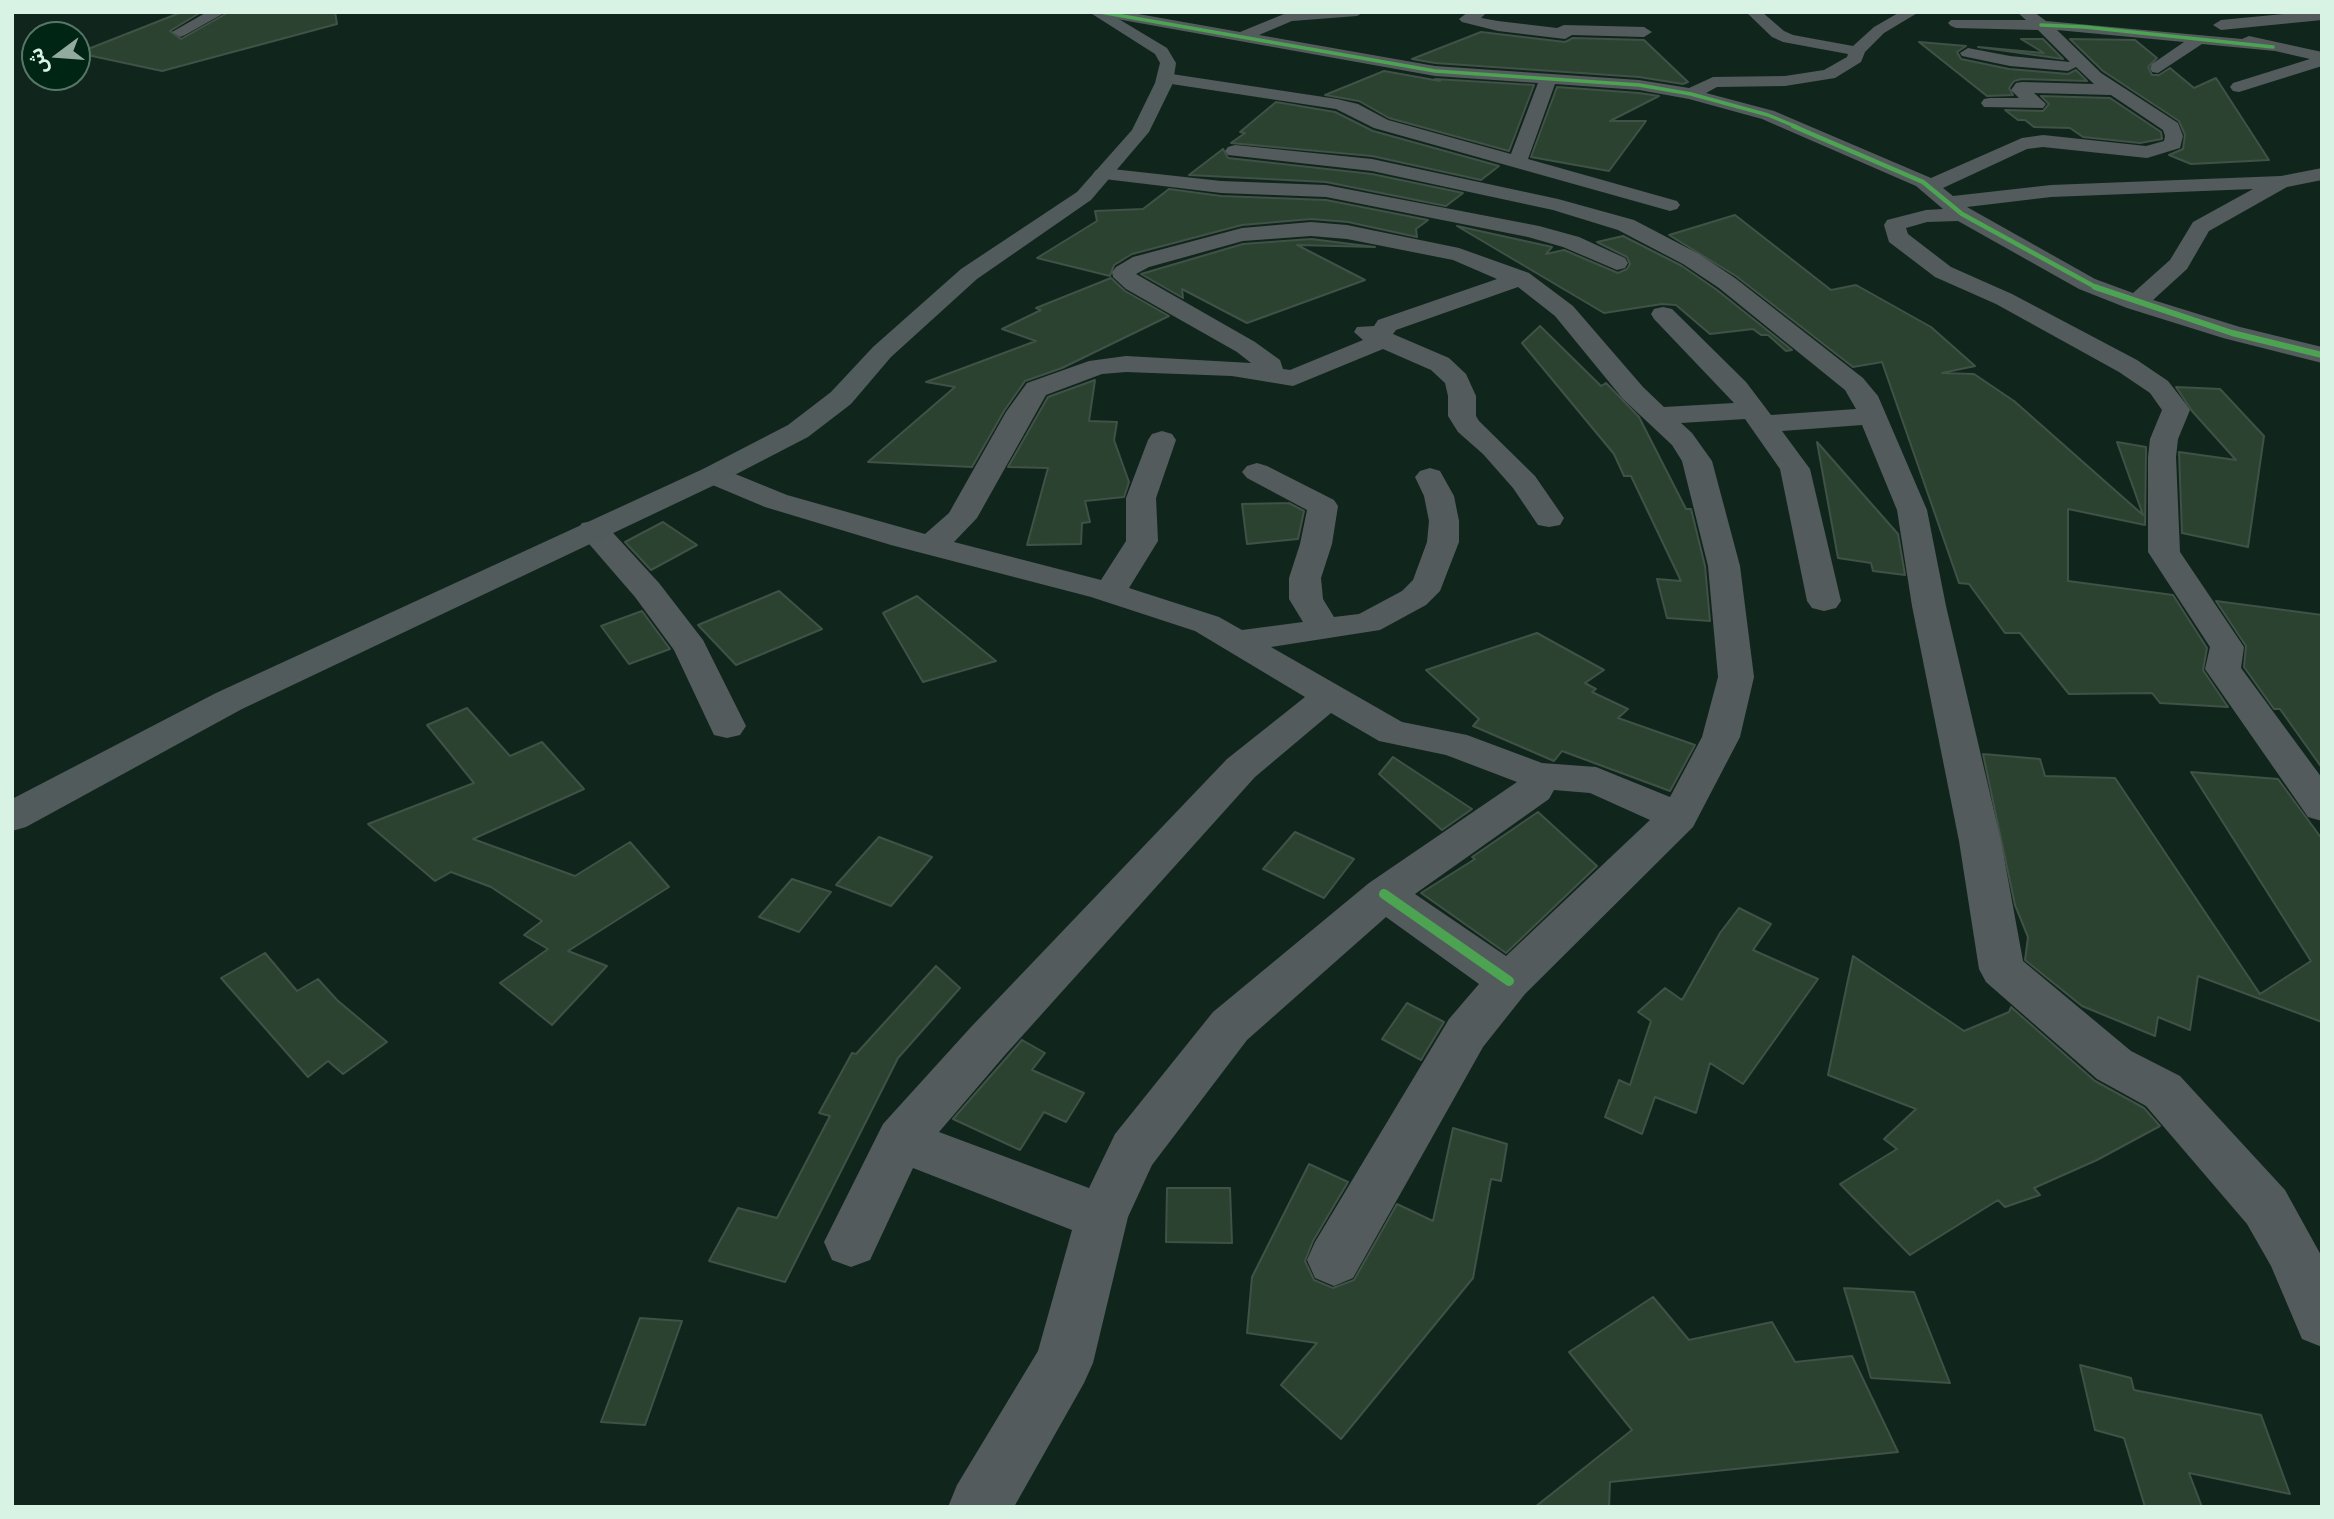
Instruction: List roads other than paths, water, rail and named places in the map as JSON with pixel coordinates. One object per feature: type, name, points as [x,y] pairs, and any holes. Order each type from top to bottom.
[{"type":"main road","points":[[12,817],[229,701],[713,475],[798,431],[841,398],[882,352],[969,274],[1084,196],[1140,132],[1165,78],[1168,63],[1161,51],[1098,12]]},
{"type":"street","points":[[180,32],[219,12]]},
{"type":"street","points":[[1098,12],[1435,71],[1608,81],[1691,94],[1768,115],[1930,186],[1956,209],[2087,284],[2136,303],[2318,358],[2322,329]]},
{"type":"street","points":[[1241,37],[1288,15],[1357,12]]},
{"type":"street","points":[[1480,12],[1467,19],[1498,26],[1565,32],[1644,32]]},
{"type":"street","points":[[1753,12],[1778,34],[1789,39],[1857,51]]},
{"type":"street","points":[[1878,12],[1910,13]]},
{"type":"street","points":[[1930,186],[2022,144],[2043,141],[2147,152],[2173,144],[2171,127],[2084,66],[2024,12]]},
{"type":"street","points":[[2235,12],[2265,20]]},
{"type":"street","points":[[1691,94],[1713,82],[1786,81],[1825,75],[1851,62],[1857,51],[1880,30],[1910,13]]},
{"type":"street","points":[[2158,68],[2196,33],[2322,13]]},
{"type":"street","points":[[1572,15],[1566,18],[1565,32],[1581,49]]},
{"type":"street","points":[[2169,20],[2196,33]]},
{"type":"street","points":[[1956,23],[2196,33],[2322,59]]},
{"type":"street","points":[[1477,41],[1498,26]]},
{"type":"street","points":[[1968,53],[2043,65],[2084,66]]},
{"type":"street","points":[[1435,71],[1456,56]]},
{"type":"street","points":[[2239,87],[2322,59]]},
{"type":"street","points":[[1597,64],[1608,81]]},
{"type":"street","points":[[1165,78],[1337,104],[1352,108],[1381,124],[1670,205]]},
{"type":"street","points":[[1518,162],[1548,79]]},
{"type":"street","points":[[1990,103],[2037,104],[2020,90],[2022,87],[2115,90]]},
{"type":"street","points":[[1235,151],[1373,164],[1558,205],[1626,225],[1692,259],[1727,283],[1854,384],[1864,397],[1912,510],[1932,619],[1980,842],[2002,969],[2114,1065],[2163,1091],[2266,1207],[2291,1250],[2322,1320]]},
{"type":"street","points":[[1103,174],[1221,187],[1326,191],[1531,231],[1571,242],[1617,263]]},
{"type":"street","points":[[2322,174],[2281,182],[2051,191],[1956,209],[1895,225],[1897,237],[1943,272],[2004,299],[2127,366],[2158,387],[2176,410],[2164,439],[2162,457],[2164,552],[2227,647],[2223,669],[2322,807]]},
{"type":"street","points":[[2136,303],[2179,264],[2201,227],[2281,182]]},
{"type":"street","points":[[1558,205],[1602,185]]},
{"type":"street","points":[[1269,374],[1271,366],[1246,347],[1134,284],[1124,272],[1141,262],[1242,235],[1311,229],[1347,232],[1459,255],[1521,278],[1564,311],[1655,416],[1682,439],[1697,461],[1724,566],[1736,677],[1721,737],[1679,817],[1509,981],[1466,1033],[1334,1260]]},
{"type":"street","points":[[1372,334],[1387,325],[1521,278]]},
{"type":"street","points":[[1662,314],[1737,388],[1796,470],[1824,601]]},
{"type":"street","points":[[931,545],[962,518],[1020,412],[1036,389],[1098,367],[1126,364],[1232,368],[1293,378],[1373,345],[1372,334]]},
{"type":"street","points":[[1372,334],[1440,364],[1457,380],[1462,396],[1462,416],[1468,426],[1493,448],[1524,482],[1549,518]]},
{"type":"street","points":[[1655,416],[1872,416]]},
{"type":"street","points":[[1110,592],[1142,541],[1141,498],[1162,440]]},
{"type":"street","points":[[1256,472],[1323,506],[1316,544],[1305,578],[1306,599],[1324,629]]},
{"type":"street","points":[[713,475],[776,501],[1110,592],[1207,624],[1331,694],[1392,733],[1454,744],[1538,776],[1596,780],[1679,817]]},
{"type":"street","points":[[1237,641],[1367,623],[1414,598],[1428,584],[1443,542],[1444,521],[1439,496],[1430,477]]},
{"type":"street","points":[[593,530],[647,590],[691,648],[727,726]]},
{"type":"street","points":[[851,1242],[901,1140],[988,1041],[1241,768],[1331,694]]},
{"type":"street","points":[[979,1507],[1063,1363],[1102,1217],[1133,1150],[1230,1026],[1384,894],[1535,789],[1538,776]]},
{"type":"street","points":[[1384,894],[1509,981]]},
{"type":"street","points":[[901,1140],[1102,1217]]}]
